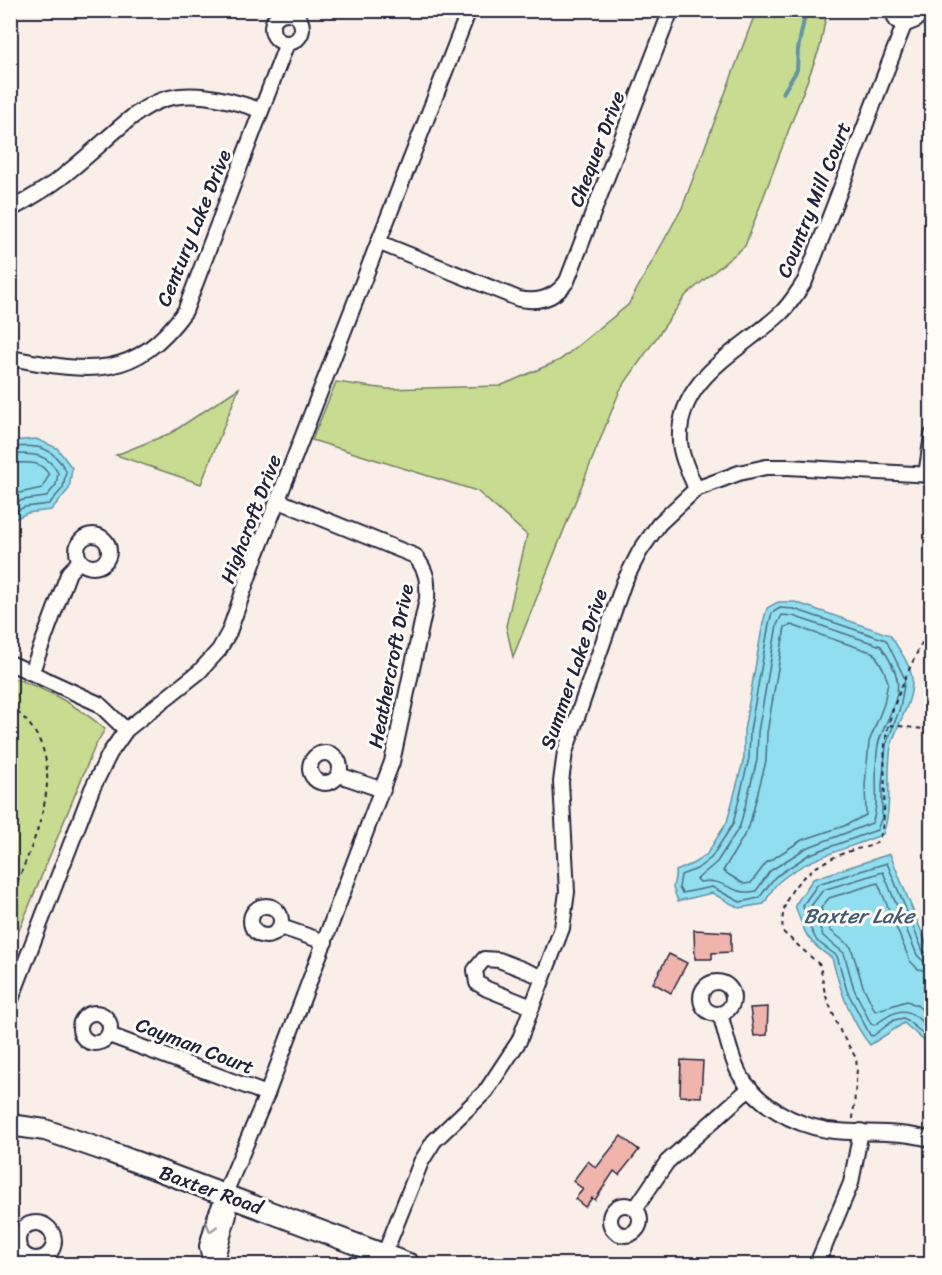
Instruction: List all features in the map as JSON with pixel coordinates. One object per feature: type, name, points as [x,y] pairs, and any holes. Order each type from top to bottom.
[{"type":"main road","name":"Baxter Road","points":[[10,1125],[45,1130],[226,1194],[409,1264]]},
{"type":"street","name":"Highcroft Drive","points":[[10,1002],[92,789],[110,753],[126,730],[199,672],[219,650],[229,632],[469,10]]},
{"type":"street","name":"Chequer Drive","points":[[380,243],[519,299],[531,301],[551,297],[567,281],[671,10]]},
{"type":"street","points":[[892,10],[896,20],[904,25]]},
{"type":"street","name":"Country Mill Court","points":[[696,489],[680,443],[683,409],[691,393],[705,376],[780,314],[805,281],[904,25],[916,20],[921,10]]},
{"type":"street","name":"Century Lake Drive","points":[[10,358],[56,366],[106,368],[132,361],[155,346],[170,332],[185,311],[287,44]]},
{"type":"street","points":[[10,210],[68,172],[142,108],[165,98],[214,97],[260,110]]},
{"type":"street","points":[[929,475],[932,435]]},
{"type":"street","name":"Summer Lake Drive","points":[[384,1255],[421,1162],[434,1141],[497,1076],[519,1041],[562,928],[567,892],[561,782],[570,734],[624,582],[640,552],[659,524],[696,489],[739,472],[766,467],[929,475]]},
{"type":"street","name":"Heathercroft Drive","points":[[213,1264],[207,1246],[215,1216],[267,1094],[383,790],[392,762],[427,599],[426,568],[415,556],[279,501]]},
{"type":"street","points":[[32,671],[69,573],[80,561]]},
{"type":"street","points":[[10,663],[32,671],[99,704],[126,730]]},
{"type":"street","points":[[339,775],[383,790]]},
{"type":"street","points":[[281,927],[325,942]]},
{"type":"street","points":[[532,1007],[477,983],[475,970],[484,959],[499,960],[542,977]]},
{"type":"street","points":[[720,1014],[735,1063],[750,1088],[767,1104],[790,1119],[827,1130],[857,1125],[932,1140]]},
{"type":"street","name":"Cayman Court","points":[[109,1035],[267,1094]]},
{"type":"street","points":[[635,1209],[667,1162],[750,1088]]},
{"type":"street","points":[[817,1264],[851,1183],[857,1125]]},
{"type":"path","points":[[857,1125],[856,1058],[841,1033],[825,994],[820,965],[783,932],[783,911],[790,892],[806,874],[852,850],[875,844],[880,838],[884,821],[884,753],[889,725],[894,706],[932,621]]},
{"type":"path","points":[[10,706],[25,717],[36,736],[47,771],[48,796],[44,813],[10,900]]},
{"type":"path","points":[[889,725],[932,730]]},
{"type":"green space","points":[[756,11],[827,11],[820,47],[745,246],[686,295],[620,390],[513,657],[506,626],[527,535],[477,491],[312,440],[336,382],[387,389],[500,386],[560,360],[628,305],[682,208]]},
{"type":"green space","points":[[239,388],[201,484],[116,455],[171,433]]},
{"type":"green space","points":[[11,677],[61,698],[105,729],[95,746],[11,950]]},
{"type":"water","points":[[36,439],[57,448],[72,468],[69,489],[51,510],[27,513],[11,521],[11,441]]},
{"type":"water","points":[[778,602],[795,602],[890,635],[907,663],[912,681],[911,690],[907,707],[891,747],[888,813],[883,834],[791,872],[773,888],[764,904],[739,908],[712,893],[678,901],[673,888],[676,871],[707,854],[727,822],[744,758],[744,730],[763,623],[767,608]]},
{"type":"water","name":"Baxter Lake","points":[[890,854],[931,955],[931,1047],[904,1023],[870,1045],[846,1004],[832,958],[807,936],[795,905],[813,879]]},
{"type":"building","points":[[694,930],[731,932],[731,952],[712,953],[712,959],[695,959]]},
{"type":"building","points":[[669,954],[687,963],[671,993],[653,983]]},
{"type":"building","points":[[768,1007],[767,1035],[754,1036],[750,1008]]},
{"type":"building","points":[[681,1060],[703,1061],[701,1097],[680,1096]]},
{"type":"building","points":[[621,1136],[639,1150],[619,1175],[614,1171],[595,1200],[592,1198],[585,1207],[575,1199],[583,1189],[573,1181],[588,1161],[596,1168]]},
{"type":"waterway","points":[[783,93],[797,70],[798,49],[806,10]]}]
